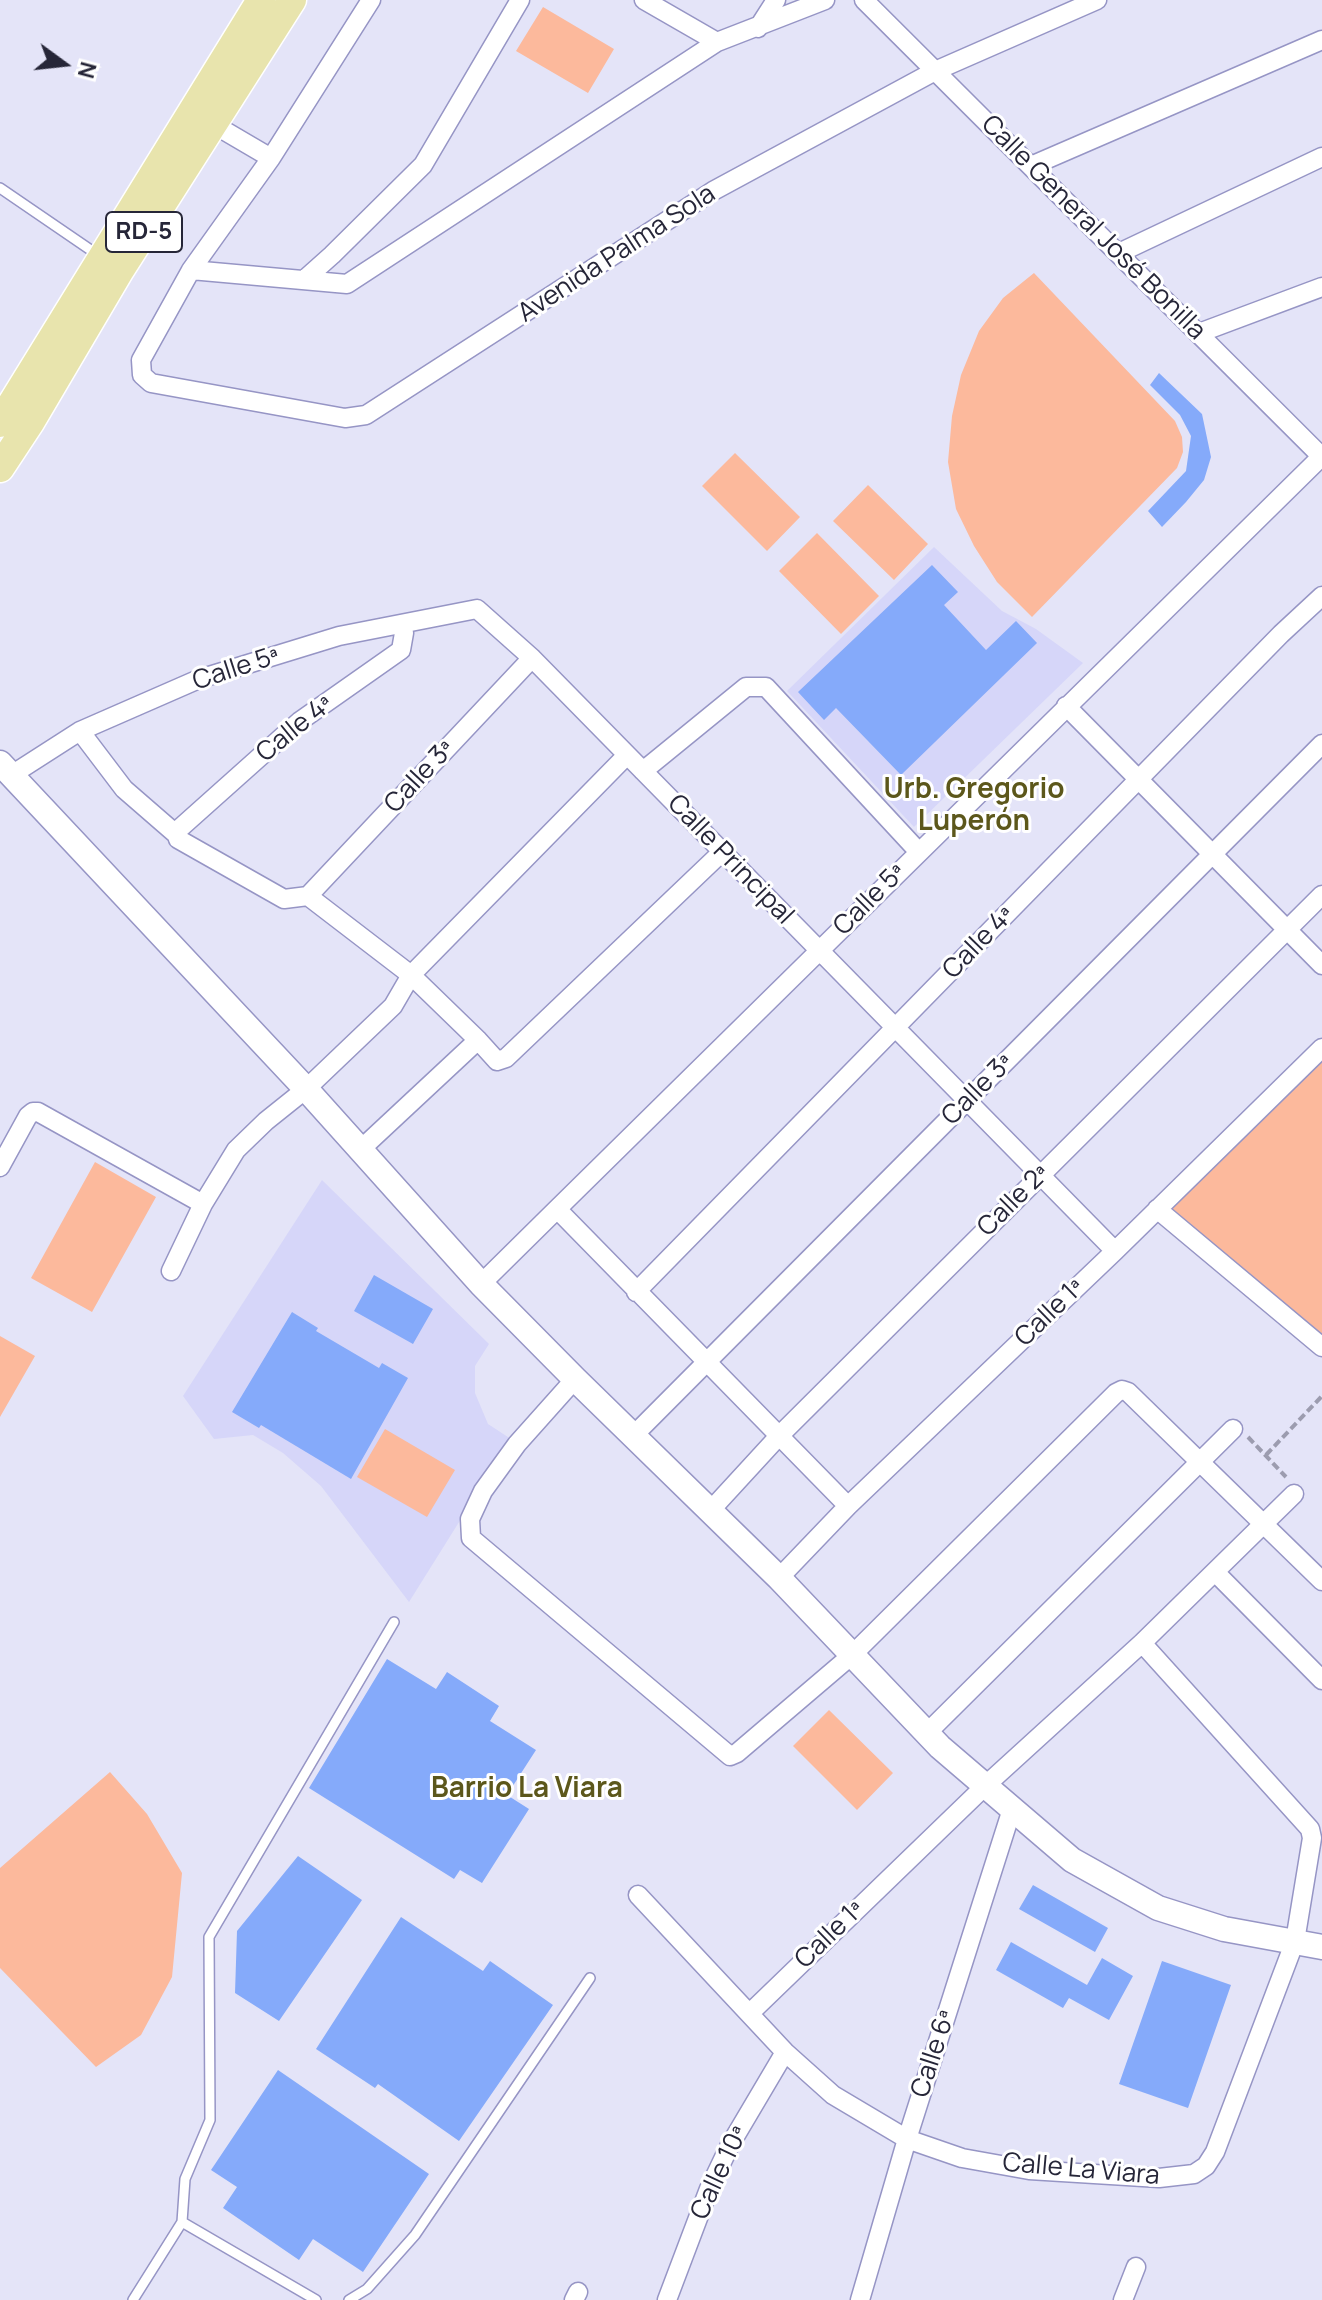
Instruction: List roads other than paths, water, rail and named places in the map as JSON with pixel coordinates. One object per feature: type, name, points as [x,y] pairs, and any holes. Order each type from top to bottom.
[{"type":"main road","name":"RD-5","points":[[0,468],[10,415],[100,257],[261,0]]},
{"type":"main road","name":"RD-5","points":[[10,415],[120,270],[292,0]]},
{"type":"street","points":[[191,270],[271,158],[371,0]]},
{"type":"street","points":[[304,280],[423,165],[520,0]]},
{"type":"street","points":[[644,0],[717,42]]},
{"type":"street","points":[[758,28],[776,0]]},
{"type":"street","points":[[191,270],[347,284],[717,42],[825,0]]},
{"type":"street","name":"Calle General José Bonilla","points":[[864,0],[1322,457]]},
{"type":"street","name":"Avenida Palma Sola","points":[[191,270],[141,360],[142,375],[151,383],[345,418],[366,415],[713,191],[935,71],[1097,0]]},
{"type":"street","points":[[1031,166],[1322,40]]},
{"type":"street","points":[[213,124],[271,158]]},
{"type":"street","points":[[1119,253],[1322,157]]},
{"type":"street","points":[[1199,333],[1320,290]]},
{"type":"street","name":"Calle 5ª","points":[[481,1284],[1322,457]]},
{"type":"street","name":"Calle 4ª","points":[[636,1292],[1281,634],[1322,596]]},
{"type":"street","name":"Calle 5ª","points":[[6,768],[80,731],[199,679],[339,636],[477,609]]},
{"type":"street","name":"Calle Principal","points":[[477,609],[532,658],[1115,1251]]},
{"type":"street","name":"Calle 4ª","points":[[177,835],[178,830],[300,721],[401,650],[404,633],[401,624]]},
{"type":"street","name":"Calle 3ª","points":[[308,896],[532,658]]},
{"type":"street","points":[[643,771],[746,687],[766,687],[918,851]]},
{"type":"street","points":[[1066,706],[1322,965]]},
{"type":"street","points":[[80,731],[124,789],[178,839],[284,899],[308,896],[411,975],[497,1061],[506,1058],[722,852]]},
{"type":"street","name":"Calle 3ª","points":[[633,1436],[1322,744]]},
{"type":"street","points":[[171,1271],[203,1204],[236,1150],[393,1006],[411,975],[627,755]]},
{"type":"street","points":[[6,768],[306,1089],[481,1284],[779,1578],[927,1733],[985,1786],[1072,1860],[1158,1908],[1224,1929],[1322,1947]]},
{"type":"street","name":"Calle 2ª","points":[[710,1511],[778,1437],[1322,895]]},
{"type":"street","points":[[360,1150],[478,1040]]},
{"type":"street","name":"Calle 1ª","points":[[779,1578],[848,1506],[1322,1048]]},
{"type":"street","points":[[0,1167],[28,1116],[38,1112],[203,1204]]},
{"type":"street","points":[[557,1209],[848,1506]]},
{"type":"street","points":[[1157,1209],[1322,1347]]},
{"type":"street","points":[[575,1379],[517,1444],[483,1491],[470,1519],[471,1538],[730,1756],[852,1655],[1122,1390],[1128,1392],[1322,1581]]},
{"type":"street","points":[[927,1733],[1233,1429]]},
{"type":"street","name":"Calle 1ª","points":[[750,2013],[985,1786],[1216,1573],[1294,1494]]},
{"type":"street","points":[[1216,1573],[1322,1680]]},
{"type":"street","name":"Calle La Viara","points":[[638,1895],[785,2052],[833,2095],[907,2139],[962,2158],[1029,2170],[1159,2178],[1194,2174],[1206,2166],[1215,2152],[1295,1941],[1312,1838],[1310,1829],[1142,1643]]},
{"type":"street","name":"Calle 6ª","points":[[860,2300],[907,2139],[1012,1809]]},
{"type":"street","name":"Calle 10ª","points":[[667,2300],[709,2189],[730,2145],[785,2052]]},
{"type":"street","points":[[1123,2300],[1136,2267]]},
{"type":"lane","points":[[0,188],[100,257]]},
{"type":"lane","points":[[133,2300],[182,2222],[185,2179],[210,2120],[209,1937],[394,1622]]},
{"type":"lane","points":[[349,2300],[367,2289],[415,2235],[590,1978]]},
{"type":"lane","points":[[182,2222],[316,2300]]},
{"type":"district","name":"Urb. Gregorio Luperón","points":[[974,806]]},
{"type":"district","name":"Barrio La Viara","points":[[527,1789]]}]
